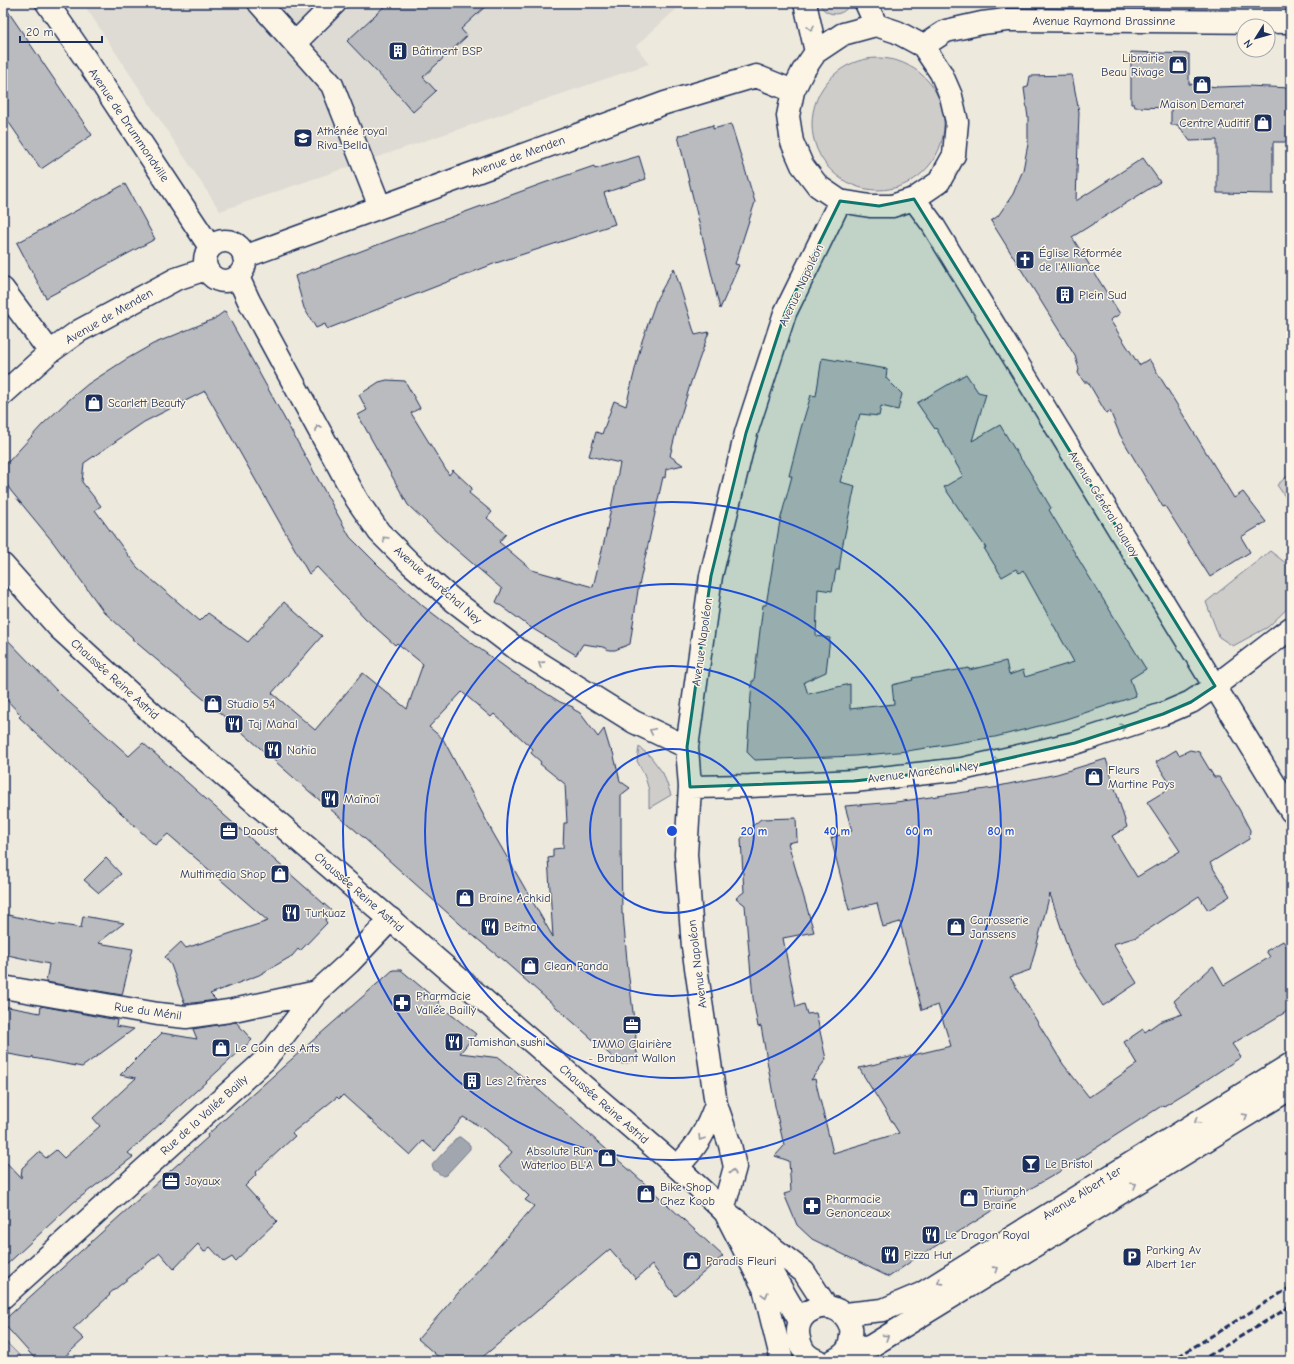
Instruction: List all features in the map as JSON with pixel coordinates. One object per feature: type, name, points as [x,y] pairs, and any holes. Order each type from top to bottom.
[{"type":"street","name":"Avenue de Drummondville","points":[[47,3],[210,247]]},
{"type":"street","points":[[259,3],[332,85],[380,207]]},
{"type":"street","points":[[295,43],[335,3]]},
{"type":"street","points":[[805,3],[816,52]]},
{"type":"street","points":[[866,3],[876,25]]},
{"type":"street","name":"Avenue Raymond Brassinne","points":[[923,46],[946,31],[982,23],[1007,20],[1291,22]]},
{"type":"street","points":[[876,25],[897,32],[923,46],[941,73],[951,96],[957,122],[954,155],[939,182],[914,200],[892,206],[870,206],[840,201],[818,186],[802,165],[792,142],[788,116],[793,91],[803,71],[816,52],[843,34],[876,25]]},
{"type":"street","name":"Avenue de Menden","points":[[244,257],[662,104],[756,76],[793,91]]},
{"type":"street","name":"Avenue Général Ruquoy","points":[[914,200],[933,225],[1291,811]]},
{"type":"street","name":"Avenue Napoléon","points":[[723,1210],[735,1167],[730,1145],[716,1104],[693,947],[686,854],[690,787],[687,747],[711,576],[746,433],[786,312],[840,201]]},
{"type":"street","points":[[226,241],[234,244],[240,249],[244,257],[244,268],[238,277],[224,282],[216,280],[210,276],[206,269],[204,258],[210,247],[217,243],[226,241]]},
{"type":"street","name":"Avenue de Menden","points":[[3,394],[50,352],[79,331],[176,279],[206,269]]},
{"type":"street","name":"Avenue Maréchal Ney","points":[[238,277],[249,301],[358,500],[379,532],[411,564],[454,601],[517,649],[634,722],[687,747]]},
{"type":"street","points":[[3,289],[50,352]]},
{"type":"street","name":"Chaussée Reine Astrid","points":[[3,565],[59,628],[128,690],[433,957],[677,1167],[723,1210],[804,1272],[852,1329],[850,1347]]},
{"type":"street","name":"Avenue Maréchal Ney","points":[[690,787],[750,786],[854,780],[962,769],[1075,743],[1148,719],[1191,702],[1215,686],[1291,628]]},
{"type":"street","name":"Rue de la Vallée Bailly","points":[[3,1297],[265,1060],[317,992],[350,962],[391,919]]},
{"type":"street","name":"Rue du Ménil","points":[[3,987],[158,1014],[186,1017],[229,1011],[317,992]]},
{"type":"street","name":"Avenue Albert 1er","points":[[800,1321],[807,1313],[816,1308],[835,1310],[883,1310],[921,1294],[1291,1064]]},
{"type":"street","name":"Avenue Albert 1er","points":[[850,1347],[868,1348],[1291,1088]]},
{"type":"street","points":[[677,1167],[703,1136],[716,1104]]},
{"type":"street","name":"Chaussée Reine Astrid","points":[[723,1210],[769,1268],[800,1321]]},
{"type":"street","name":"Chaussée Reine Astrid","points":[[723,1210],[764,1288],[782,1361]]},
{"type":"street","points":[[800,1321],[797,1332],[802,1357]]},
{"type":"street","points":[[833,1361],[843,1356],[850,1347]]},
{"type":"highlighted area","points":[[914,199],[1215,686],[1191,702],[1163,714],[1075,743],[962,769],[854,781],[690,787],[687,747],[711,576],[746,433],[785,313],[840,201],[879,206]]},
{"type":"shaded area","name":"Athénée royal Riva-Bella","points":[[83,3],[683,3],[636,46],[649,64],[220,211]]},
{"type":"shaded area","points":[[819,3],[850,3],[843,11],[834,14],[826,11]]},
{"type":"shaded area","points":[[884,58],[903,63],[915,69],[925,77],[933,87],[939,99],[943,111],[943,137],[939,149],[933,161],[925,171],[915,179],[903,185],[891,189],[872,190],[853,185],[841,179],[831,171],[823,161],[817,149],[813,137],[812,118],[817,99],[823,87],[831,77],[841,69],[853,63],[865,59]]},
{"type":"shaded area","points":[[1291,473],[1291,505],[1277,485]]},
{"type":"shaded area","points":[[1270,551],[1291,567],[1291,605],[1268,627],[1233,646],[1219,637],[1206,602]]},
{"type":"shaded area","points":[[639,747],[650,756],[663,773],[671,795],[649,808],[649,790],[644,774],[637,761]]},
{"type":"shaded area","points":[[458,1137],[470,1145],[470,1149],[446,1175],[443,1176],[434,1170],[432,1165]]},
{"type":"shaded area","points":[[3,1339],[25,1361],[3,1361]]},
{"type":"building","name":"Bâtiment BSP","points":[[388,3],[489,3],[461,29],[467,36],[423,77],[436,91],[413,112],[347,41]]},
{"type":"building","points":[[3,4],[92,135],[41,169],[3,114]]},
{"type":"building","points":[[1131,52],[1189,54],[1189,84],[1218,87],[1247,86],[1291,88],[1291,142],[1273,142],[1273,194],[1217,193],[1217,140],[1190,141],[1178,125],[1171,125],[1171,108],[1135,107],[1134,104],[1131,104]]},
{"type":"building","points":[[1072,75],[1079,112],[1076,201],[1143,158],[1160,182],[1072,237],[1120,314],[1110,320],[1139,365],[1149,359],[1234,498],[1243,492],[1266,522],[1241,537],[1250,552],[1210,577],[1165,506],[1163,507],[1120,435],[1110,411],[1106,413],[1088,382],[1084,382],[1078,373],[1079,369],[1075,356],[991,221],[998,216],[1013,194],[1023,170],[1028,144],[1028,118],[1024,88],[1028,87],[1030,76]]},
{"type":"building","points":[[731,124],[755,202],[735,264],[739,265],[720,309],[678,136],[713,125],[713,129]]},
{"type":"building","points":[[639,156],[646,179],[604,193],[615,224],[496,263],[327,329],[325,324],[316,328],[304,308],[295,276],[544,183],[594,166],[595,169]]},
{"type":"building","points":[[125,184],[155,239],[46,298],[17,243]]},
{"type":"building","points":[[674,268],[695,335],[709,332],[691,382],[670,456],[683,465],[666,469],[665,478],[663,477],[638,590],[630,644],[615,650],[609,650],[603,647],[583,644],[576,655],[530,627],[496,602],[502,589],[443,538],[408,505],[358,415],[367,410],[359,395],[379,382],[387,380],[405,381],[420,408],[411,413],[449,475],[453,470],[472,488],[469,493],[492,512],[487,518],[506,534],[499,542],[532,570],[593,587],[605,538],[620,463],[589,456],[596,432],[602,434],[614,401],[626,406],[642,341],[657,298]]},
{"type":"building","points":[[225,311],[350,537],[423,606],[469,641],[512,672],[560,702],[573,707],[573,709],[580,713],[598,737],[604,729],[610,749],[613,752],[620,781],[630,788],[621,795],[621,845],[622,914],[636,1038],[634,1039],[638,1057],[630,1062],[623,1064],[617,1061],[355,830],[132,639],[133,638],[104,612],[53,542],[3,479],[3,464],[9,461],[43,424],[88,384],[153,344],[214,319]],"holes":[[[205,391],[309,574],[317,567],[365,618],[395,645],[397,643],[423,664],[407,709],[363,673],[315,730],[272,693],[322,636],[284,602],[248,642],[208,613],[200,621],[137,567],[95,510],[101,506],[82,482],[84,463],[144,422]],[[462,692],[491,717],[494,714],[533,749],[531,753],[541,762],[540,764],[565,784],[567,823],[564,823],[563,848],[553,849],[553,857],[548,858],[553,937],[493,833],[443,739],[429,727]]]},
{"type":"building","points":[[822,358],[887,369],[886,378],[902,394],[898,410],[881,406],[879,416],[860,414],[857,421],[840,482],[855,486],[839,570],[836,570],[832,591],[818,589],[816,636],[830,638],[826,672],[804,682],[808,694],[850,684],[850,709],[894,704],[892,685],[913,680],[912,678],[969,668],[969,670],[1006,661],[1009,675],[1023,670],[1025,677],[1074,662],[1023,570],[1019,573],[1016,569],[1002,577],[984,548],[986,548],[944,487],[963,476],[936,428],[935,429],[917,403],[966,374],[978,392],[986,394],[972,441],[1000,425],[1051,508],[1049,510],[1146,669],[1130,679],[1136,696],[1063,720],[995,737],[907,751],[855,756],[755,760],[747,752],[752,681],[754,681],[763,605],[766,605],[780,521],[792,476],[789,476],[811,395],[816,396]]},
{"type":"building","points":[[3,635],[60,694],[129,756],[143,743],[332,911],[325,920],[327,923],[300,951],[298,949],[292,956],[259,975],[210,994],[216,1000],[185,1004],[171,965],[165,957],[181,942],[186,948],[268,921],[168,834],[155,845],[19,717],[21,715],[3,696]]},
{"type":"building","points":[[1176,750],[1179,755],[1190,750],[1199,752],[1214,777],[1219,777],[1250,830],[1249,839],[1210,863],[1230,896],[1208,910],[1199,896],[1137,937],[1113,944],[1137,983],[1103,1006],[1071,957],[1050,894],[1030,970],[1010,977],[1063,1064],[1089,1097],[1137,1064],[1124,1042],[1143,1029],[1145,1032],[1159,1022],[1182,1014],[1174,1001],[1213,966],[1224,985],[1270,957],[1266,951],[1283,941],[1287,947],[1291,944],[1291,1009],[1232,1044],[1241,1057],[1054,1175],[913,1260],[889,1277],[812,1239],[797,1225],[784,1194],[791,1192],[789,1161],[775,1156],[784,1146],[775,1106],[761,1026],[758,1027],[753,998],[745,905],[736,898],[744,892],[741,839],[749,829],[761,819],[796,818],[797,841],[788,843],[814,932],[783,938],[796,1007],[804,1004],[807,1014],[816,1013],[826,1059],[811,1080],[815,1079],[833,1153],[899,1133],[859,1068],[951,1046],[938,1005],[922,1010],[900,922],[883,927],[877,903],[849,910],[831,838],[852,831],[845,806],[896,802],[1000,787],[999,786],[1057,774],[1106,759],[1127,827],[1112,836],[1137,877],[1180,851],[1147,802],[1172,787],[1156,762]]},
{"type":"building","points":[[106,858],[121,874],[99,893],[84,880]]},
{"type":"building","points":[[3,914],[56,925],[81,928],[83,916],[124,923],[98,943],[133,949],[122,995],[46,982],[49,964],[3,954]]},
{"type":"building","points":[[393,970],[401,970],[439,1002],[439,1005],[476,1034],[460,1053],[500,1058],[552,1101],[723,1256],[676,1296],[652,1265],[636,1279],[610,1249],[478,1361],[443,1361],[418,1339],[534,1206],[525,1200],[529,1196],[499,1167],[512,1152],[485,1129],[463,1117],[435,1151],[423,1141],[410,1155],[343,1095],[339,1099],[337,1097],[292,1133],[295,1136],[255,1173],[256,1175],[245,1186],[277,1221],[235,1261],[232,1257],[224,1262],[210,1247],[204,1252],[198,1244],[174,1269],[160,1253],[109,1294],[110,1295],[73,1329],[84,1339],[60,1361],[37,1361],[3,1323],[3,1321],[208,1137],[207,1135]]},
{"type":"building","points":[[3,1006],[40,1013],[41,1006],[117,1020],[116,1026],[134,1029],[82,1067],[33,1058],[33,1056],[31,1058],[3,1053]]},
{"type":"building","points":[[236,1022],[252,1040],[128,1153],[133,1157],[74,1202],[3,1268],[3,1159],[21,1178],[22,1168],[39,1152],[46,1158],[56,1150],[64,1158],[100,1126],[93,1118],[136,1078],[120,1075],[162,1033],[197,1039],[193,1029]]},
{"type":"railway","points":[[1171,1361],[1291,1287]]},
{"type":"railway","points":[[1200,1361],[1291,1306]]},
{"type":"place","name":"Bâtiment BSP","points":[[398,51]]},
{"type":"place","name":"Librairie Beau Rivage","points":[[1178,65]]},
{"type":"place","name":"Maison Demaret","points":[[1202,85]]},
{"type":"place","name":"Centre Auditif","points":[[1263,123]]},
{"type":"place","name":"Athénée royal Riva-Bella","points":[[303,138]]},
{"type":"place","name":"Église Réformée de l'Alliance","points":[[1025,260]]},
{"type":"place","name":"Plein Sud","points":[[1065,295]]},
{"type":"place","name":"Scarlett Beauty","points":[[94,403]]},
{"type":"place","name":"Studio 54","points":[[213,704]]},
{"type":"place","name":"Taj Mahal","points":[[234,724]]},
{"type":"place","name":"Nahia","points":[[273,750]]},
{"type":"place","name":"Fleurs Martine Pays","points":[[1094,777]]},
{"type":"place","name":"Maïnoï","points":[[330,799]]},
{"type":"place","name":"Daoust","points":[[229,831]]},
{"type":"place","name":"Multimedia Shop","points":[[280,874]]},
{"type":"place","name":"Braine Achkid","points":[[465,898]]},
{"type":"place","name":"Turkuaz","points":[[291,913]]},
{"type":"place","name":"Beitna","points":[[490,927]]},
{"type":"place","name":"Carrosserie Janssens","points":[[956,927]]},
{"type":"place","name":"Clean Panda","points":[[530,966]]},
{"type":"place","name":"Pharmacie Vallée Bailly","points":[[402,1003]]},
{"type":"place","name":"IMMO Clairière - Brabant Wallon","points":[[632,1025]]},
{"type":"place","name":"Tamishan sushi","points":[[454,1042]]},
{"type":"place","name":"Le Coin des Arts","points":[[221,1048]]},
{"type":"place","name":"Les 2 frères","points":[[472,1081]]},
{"type":"place","name":"Absolute Run Waterloo BL'A","points":[[607,1158]]},
{"type":"place","name":"Le Bristol","points":[[1031,1164]]},
{"type":"place","name":"Joyaux","points":[[171,1181]]},
{"type":"place","name":"Bike Shop Chez Koob","points":[[646,1194]]},
{"type":"place","name":"Triumph Braine","points":[[969,1198]]},
{"type":"place","name":"Pharmacie Genonceaux","points":[[812,1206]]},
{"type":"place","name":"Le Dragon Royal","points":[[931,1235]]},
{"type":"place","name":"Pizza Hut","points":[[890,1255]]},
{"type":"place","name":"Parking Av Albert 1er","points":[[1132,1257]]},
{"type":"place","name":"Paradis Fleuri","points":[[692,1261]]}]
